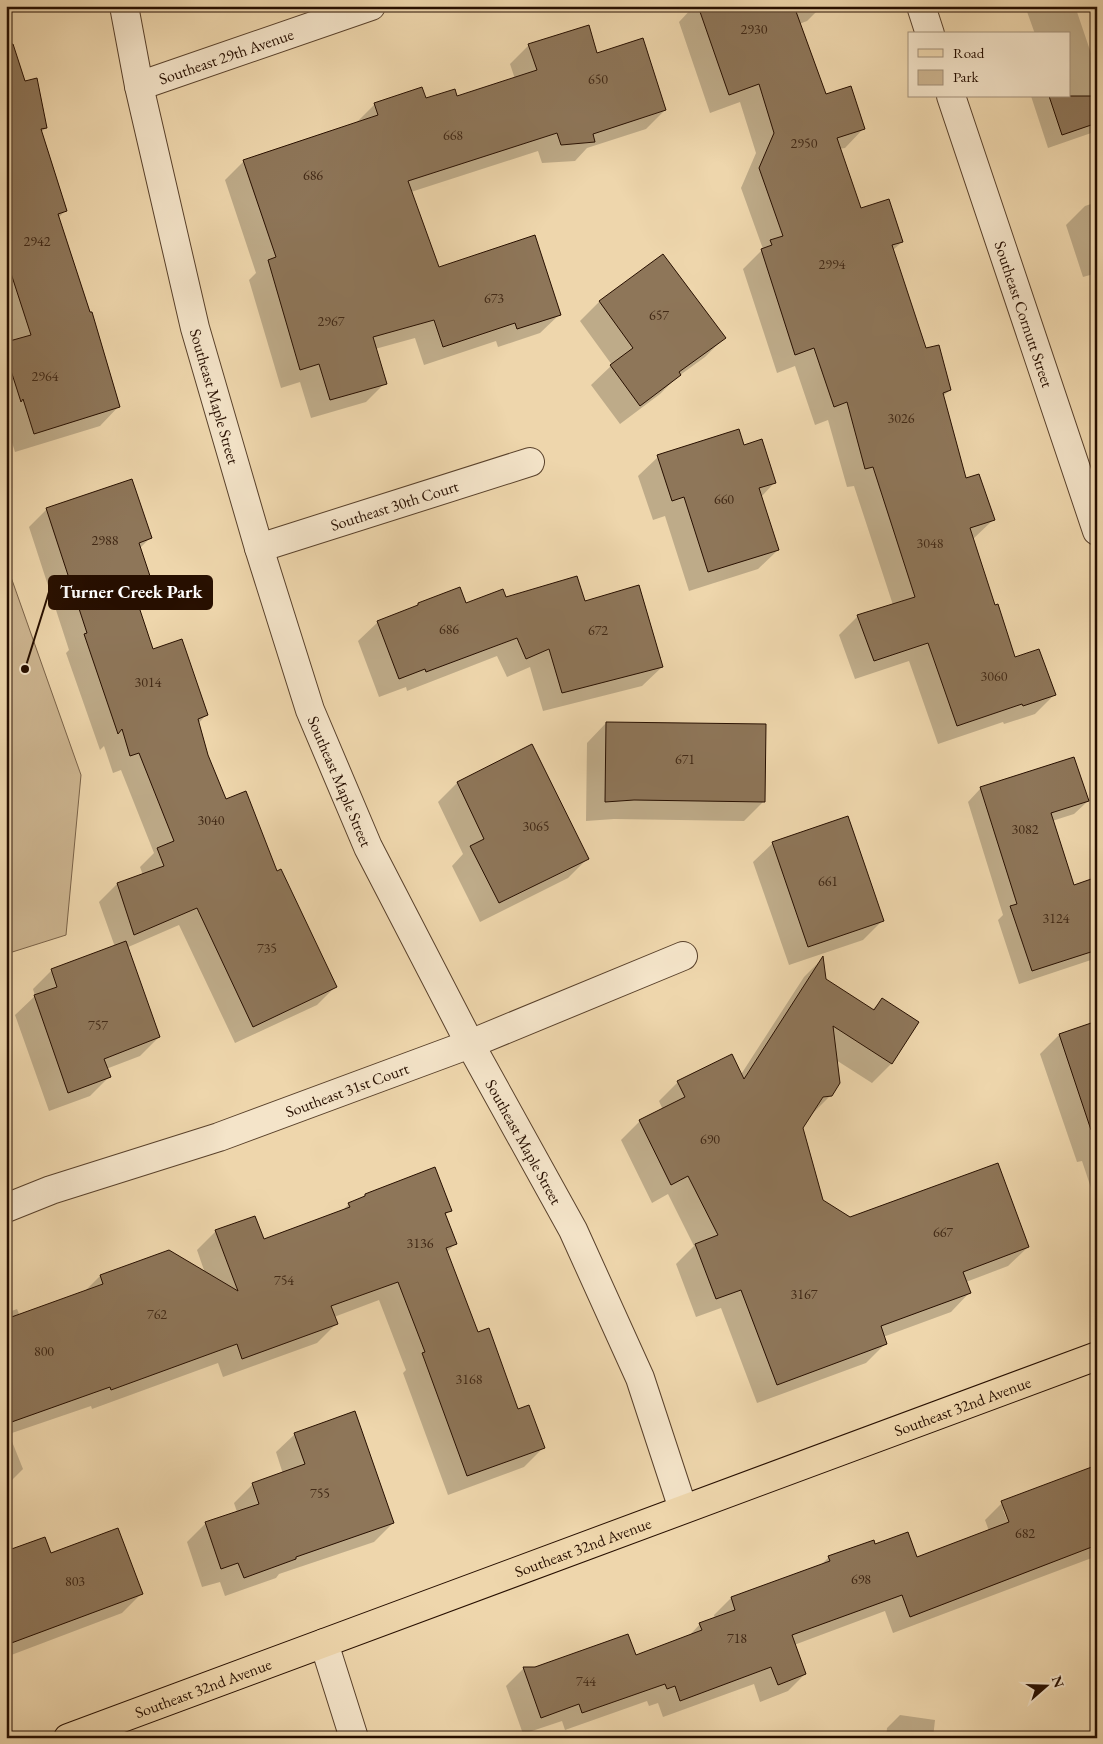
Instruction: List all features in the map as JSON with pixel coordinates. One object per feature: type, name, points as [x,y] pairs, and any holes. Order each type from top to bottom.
[{"type":"main road","name":"Southeast 32nd Avenue","points":[[68,1738],[1097,1356]]},
{"type":"street","name":"Southeast Maple Street","points":[[124,6],[139,86],[194,328],[259,548],[310,710],[368,848],[470,1044],[577,1239],[640,1378],[683,1509]]},
{"type":"street","name":"Southeast 29th Avenue","points":[[139,86],[371,6]]},
{"type":"street","points":[[921,6],[929,32]]},
{"type":"street","name":"Southeast Cornutt Street","points":[[952,98],[1097,531]]},
{"type":"street","name":"Southeast 30th Court","points":[[259,548],[530,462]]},
{"type":"street","name":"Southeast 31st Court","points":[[6,1208],[51,1190],[219,1137],[470,1044],[683,956]]},
{"type":"street","points":[[324,1643],[354,1738]]},
{"type":"green space","points":[[6,563],[81,775],[66,935],[6,954]]},
{"type":"building","points":[[698,6],[794,6],[826,94],[851,86],[865,129],[837,138],[861,208],[889,199],[903,242],[892,245],[926,348],[939,345],[951,390],[943,393],[966,478],[979,474],[995,520],[970,528],[995,605],[998,604],[1015,657],[1039,649],[1056,695],[1023,706],[1022,704],[957,726],[928,643],[874,661],[857,615],[915,597],[873,467],[865,469],[847,402],[834,407],[814,348],[795,355],[761,249],[772,245],[770,240],[783,236],[759,168],[774,133],[759,84],[729,95]]},
{"type":"building","points":[[589,25],[597,53],[643,38],[666,110],[593,134],[595,142],[561,145],[557,133],[408,181],[439,267],[535,235],[561,315],[517,329],[515,323],[443,347],[434,320],[373,337],[387,384],[330,400],[319,364],[300,370],[268,260],[276,257],[243,160],[378,115],[374,103],[422,87],[426,98],[455,89],[457,96],[537,70],[528,44]]},
{"type":"building","points":[[13,44],[25,81],[37,78],[47,128],[41,129],[67,211],[58,214],[90,312],[92,312],[120,407],[34,434],[23,399],[21,402],[6,355],[6,342],[31,335],[6,258],[6,45]]},
{"type":"building","points":[[1097,96],[1097,123],[1062,135],[1050,98]]},
{"type":"building","points":[[663,254],[726,338],[679,372],[681,375],[640,406],[610,365],[633,348],[599,301]]},
{"type":"building","points":[[739,429],[744,445],[762,439],[776,483],[759,488],[779,550],[708,572],[684,497],[672,501],[657,455]]},
{"type":"building","points":[[132,479],[152,538],[139,543],[150,576],[131,583],[153,649],[182,639],[208,715],[198,719],[208,755],[226,799],[246,791],[277,871],[281,869],[337,987],[253,1027],[197,908],[134,935],[117,883],[164,866],[157,848],[174,841],[139,753],[130,756],[122,729],[118,734],[84,634],[87,633],[46,508]]},
{"type":"building","points":[[577,576],[585,601],[639,585],[663,667],[562,693],[549,649],[526,659],[517,638],[426,672],[425,669],[399,679],[377,621],[460,587],[466,603],[503,589],[506,597]]},
{"type":"building","points":[[606,722],[766,724],[765,802],[634,800],[605,802]]},
{"type":"building","points":[[532,744],[589,859],[499,903],[470,846],[484,839],[457,782]]},
{"type":"building","points":[[1074,757],[1089,801],[1051,813],[1074,885],[1097,877],[1097,950],[1032,971],[1010,906],[1017,904],[980,787]]},
{"type":"building","points":[[848,816],[884,921],[808,947],[772,842]]},
{"type":"building","points":[[126,941],[160,1037],[104,1059],[111,1077],[68,1093],[34,995],[57,987],[51,969]]},
{"type":"building","points":[[823,956],[826,979],[874,1010],[882,998],[919,1022],[892,1064],[833,1026],[840,1083],[832,1096],[823,1097],[803,1128],[823,1200],[850,1217],[998,1163],[1029,1247],[963,1272],[971,1293],[881,1326],[887,1344],[777,1385],[741,1290],[716,1299],[695,1244],[718,1235],[688,1176],[671,1185],[639,1120],[685,1097],[677,1081],[732,1054],[744,1079]]},
{"type":"building","points":[[1097,1021],[1097,1129],[1091,1130],[1059,1034]]},
{"type":"building","points":[[435,1167],[452,1211],[445,1213],[457,1244],[446,1248],[478,1332],[489,1328],[518,1409],[529,1405],[545,1448],[467,1476],[422,1353],[425,1352],[398,1282],[331,1306],[338,1324],[242,1359],[237,1344],[111,1390],[110,1387],[6,1424],[6,1319],[103,1284],[100,1275],[169,1250],[238,1291],[215,1230],[255,1216],[264,1239],[350,1207],[348,1203],[365,1196],[365,1194]]},
{"type":"building","points":[[355,1411],[394,1523],[296,1557],[296,1559],[244,1578],[238,1563],[221,1569],[205,1522],[259,1504],[252,1483],[305,1464],[294,1433]]},
{"type":"building","points":[[1097,1465],[1097,1545],[910,1617],[902,1595],[792,1635],[806,1674],[778,1685],[771,1667],[680,1701],[675,1686],[667,1689],[665,1684],[582,1713],[579,1704],[541,1718],[523,1667],[535,1667],[628,1634],[636,1655],[702,1630],[699,1623],[735,1610],[731,1597],[830,1561],[828,1556],[874,1540],[875,1544],[908,1532],[917,1557],[1009,1522],[1001,1501]]},
{"type":"building","points":[[118,1528],[143,1594],[6,1645],[6,1551],[45,1537],[51,1553]]},
{"type":"place","name":"Turner Creek Park","points":[[25,669]]}]
